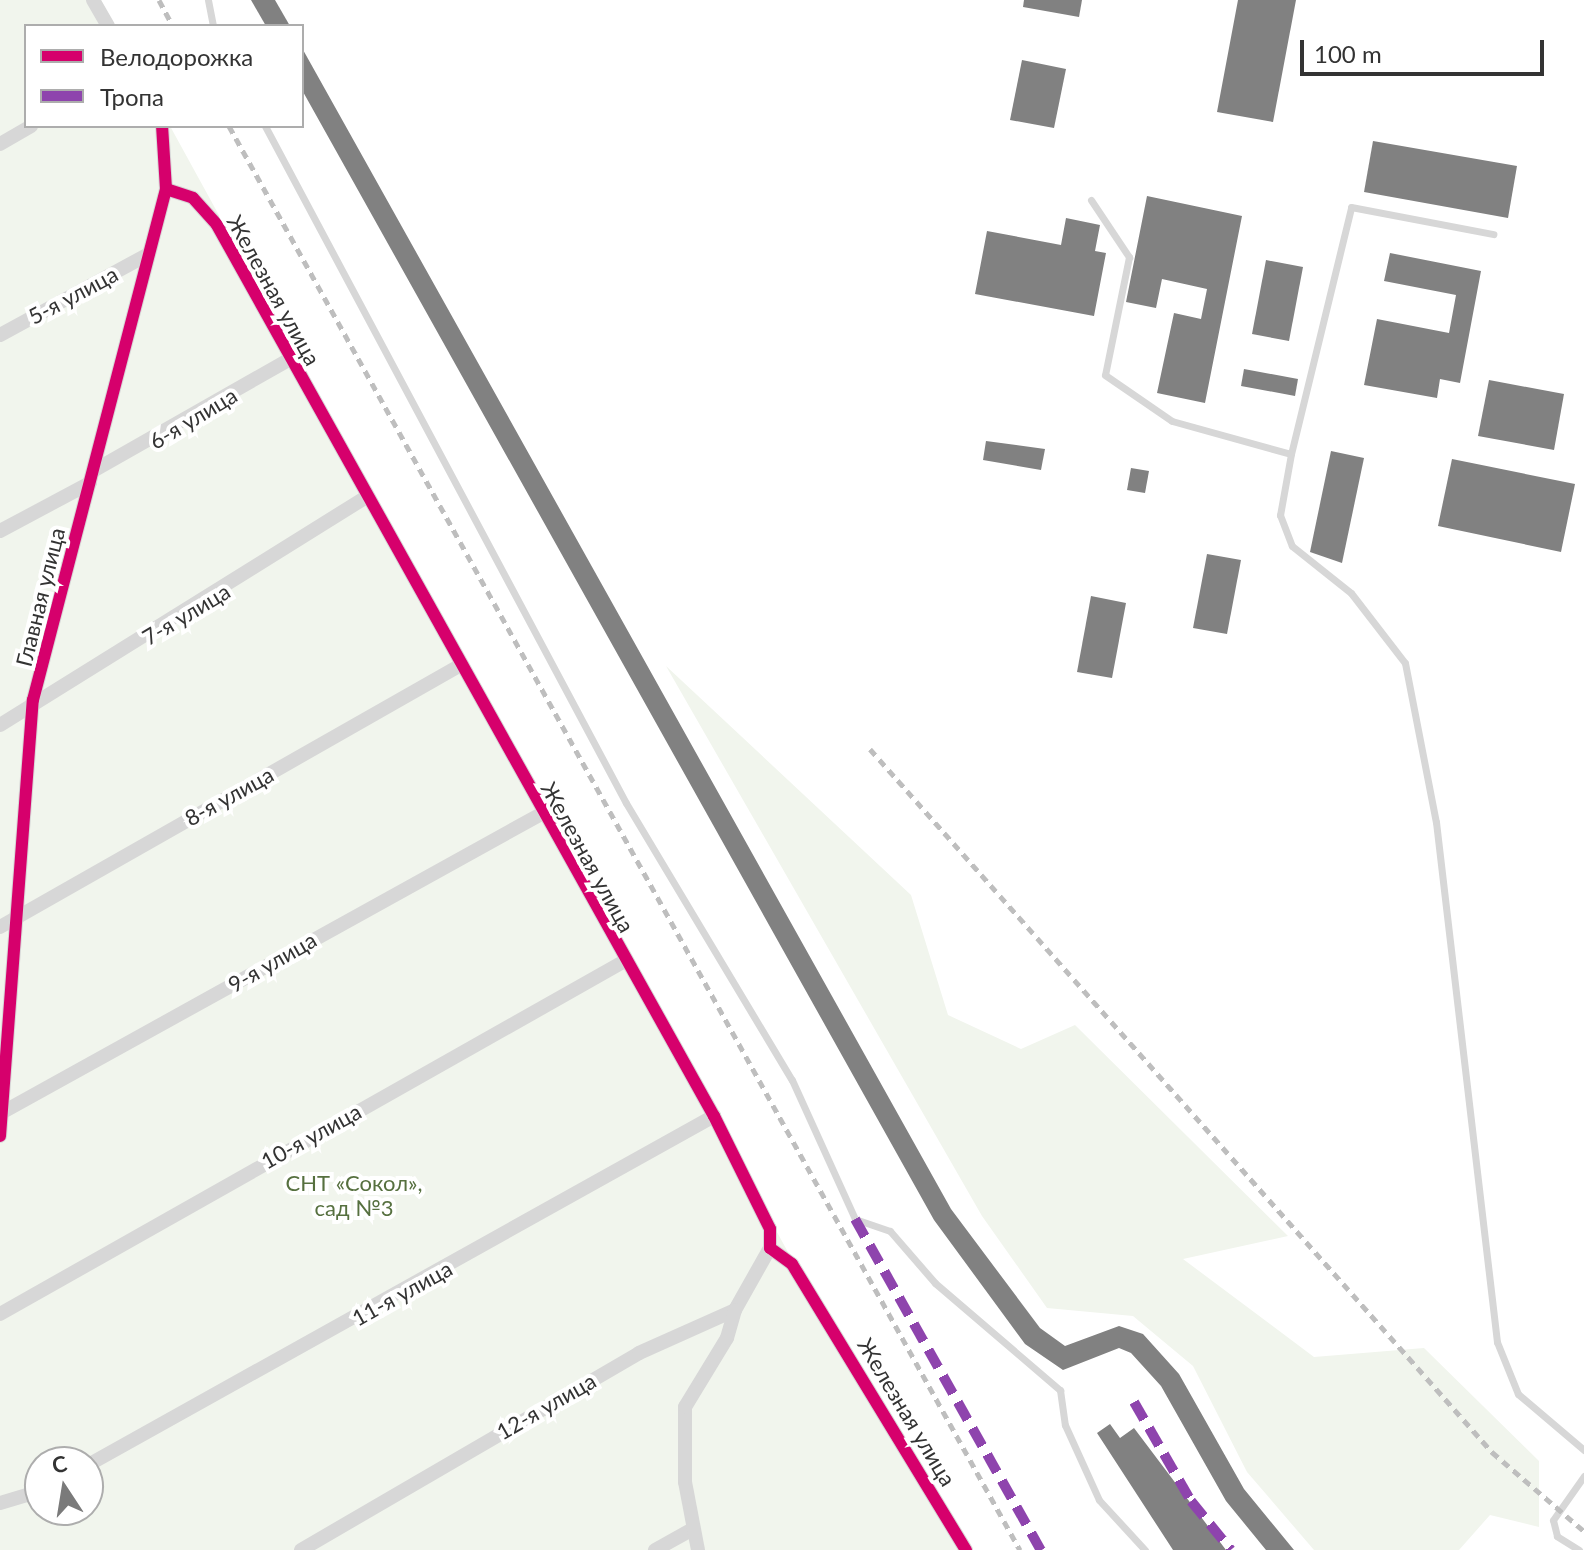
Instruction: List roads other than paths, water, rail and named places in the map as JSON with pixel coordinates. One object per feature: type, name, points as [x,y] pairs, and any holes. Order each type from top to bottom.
[{"type":"street","points":[[93,0],[107,24]]},
{"type":"street","points":[[0,144],[28,128]]},
{"type":"street","name":"Главная улица","points":[[0,1136],[33,700],[166,189],[162,128]]},
{"type":"street","name":"Железная улица","points":[[166,189],[193,198],[217,225],[623,962],[714,1116],[770,1229],[770,1248],[792,1264],[966,1550]]},
{"type":"street","name":"5-я улица","points":[[0,335],[147,255]]},
{"type":"street","name":"6-я улица","points":[[0,531],[290,359]]},
{"type":"street","name":"7-я улица","points":[[0,725],[33,700],[191,613],[368,496]]},
{"type":"street","name":"8-я улица","points":[[0,927],[459,666]]},
{"type":"street","name":"9-я улица","points":[[3,1112],[541,814]]},
{"type":"street","name":"10-я улица","points":[[0,1314],[623,962]]},
{"type":"street","name":"11-я улица","points":[[104,1456],[714,1116]]},
{"type":"street","points":[[698,1550],[691,1530],[685,1407],[727,1338],[735,1310],[770,1248]]},
{"type":"street","name":"12-я улица","points":[[301,1550],[639,1353],[735,1310]]},
{"type":"street","points":[[0,1503],[24,1496]]},
{"type":"street","points":[[655,1550],[691,1530]]},
{"type":"lane","points":[[208,0],[213,24]]},
{"type":"lane","points":[[266,128],[626,803],[792,1080],[855,1219],[890,1231],[935,1283],[1060,1390],[1065,1425],[1099,1500],[1145,1550]]},
{"type":"lane","points":[[1091,200],[1129,257],[1105,375],[1172,421],[1291,454]]},
{"type":"lane","points":[[1493,234],[1351,207],[1291,454],[1280,515],[1292,546],[1351,593],[1405,663],[1421,729],[1497,1342],[1518,1394],[1584,1450]]},
{"type":"lane","points":[[1579,1550],[1557,1536],[1553,1520],[1584,1476]]},
{"type":"railway","points":[[159,0],[172,24]]},
{"type":"railway","points":[[230,128],[1020,1550]]},
{"type":"railway","points":[[870,749],[1492,1452],[1584,1531]]},
{"type":"park label","name":"СНТ «Сокол», сад №3","points":[[354,1194]]}]
